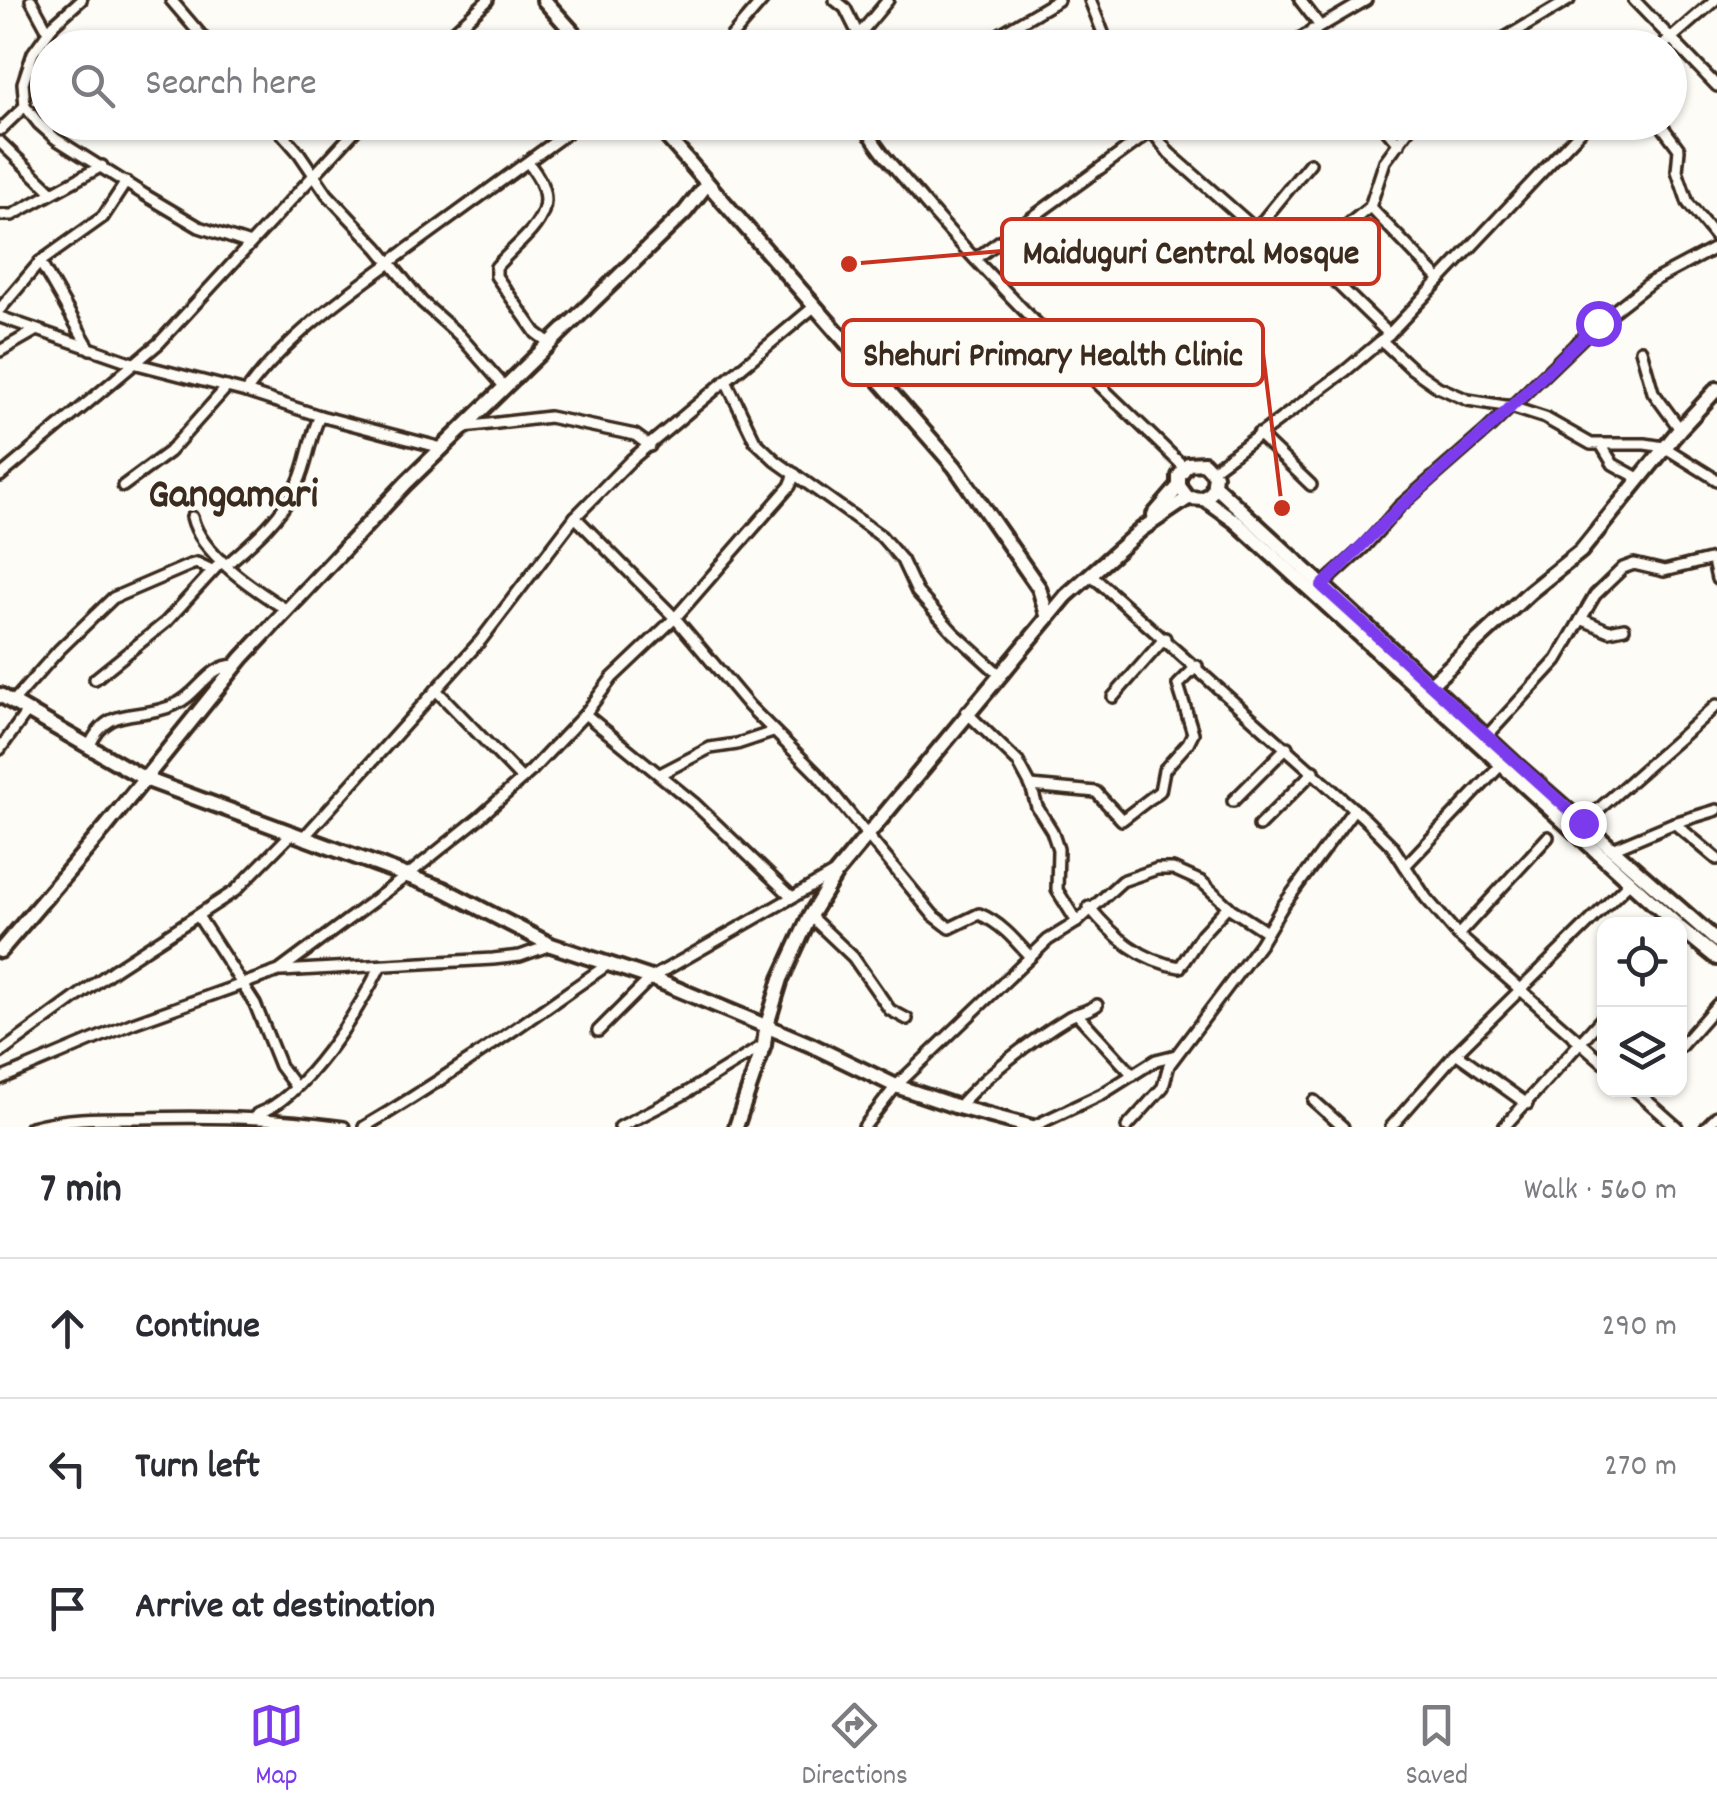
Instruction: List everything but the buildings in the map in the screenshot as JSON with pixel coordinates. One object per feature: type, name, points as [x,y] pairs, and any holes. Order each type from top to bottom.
[{"type":"main road","points":[[544,0],[571,30]]},
{"type":"main road","points":[[669,140],[954,467],[1038,588],[1047,615]]},
{"type":"main road","points":[[0,951],[287,610],[504,386],[685,212],[707,184]]},
{"type":"main road","points":[[1430,685],[1581,550],[1717,388]]},
{"type":"main road","points":[[1183,492],[1179,476],[1184,467],[1199,462],[1212,470],[1216,486],[1486,737],[1504,761],[1583,823],[1717,941]]},
{"type":"main road","points":[[1204,499],[1216,486]]},
{"type":"main road","points":[[1183,492],[1204,499],[1236,522],[1504,761],[1666,917]]},
{"type":"main road","points":[[736,1127],[781,979],[810,916],[836,873],[1047,615],[1183,492]]},
{"type":"main road","points":[[1038,588],[1066,596]]},
{"type":"main road","points":[[6,699],[145,778],[408,875],[477,904],[551,945],[651,978],[811,1044],[896,1086],[958,1108],[1032,1127]]},
{"type":"main road","points":[[1687,935],[1717,958]]},
{"type":"street","points":[[31,0],[47,30]]},
{"type":"street","points":[[49,30],[81,0]]},
{"type":"street","points":[[171,0],[197,30]]},
{"type":"street","points":[[456,30],[488,0]]},
{"type":"street","points":[[737,30],[763,0]]},
{"type":"street","points":[[836,0],[845,8],[856,30]]},
{"type":"street","points":[[862,30],[888,0]]},
{"type":"street","points":[[1007,30],[1058,0]]},
{"type":"street","points":[[1090,0],[1101,30]]},
{"type":"street","points":[[1300,0],[1316,28]]},
{"type":"street","points":[[1313,30],[1366,0]]},
{"type":"street","points":[[1518,30],[1569,0]]},
{"type":"street","points":[[1634,0],[1663,30]]},
{"type":"street","points":[[1678,30],[1714,0]]},
{"type":"street","points":[[1687,55],[1717,86]]},
{"type":"street","points":[[30,62],[23,84],[25,106],[30,112]]},
{"type":"street","points":[[0,130],[25,106]]},
{"type":"street","points":[[56,140],[199,227],[250,244]]},
{"type":"street","points":[[286,140],[327,194],[422,302],[504,386]]},
{"type":"street","points":[[0,476],[160,343],[347,140]]},
{"type":"street","points":[[246,392],[323,313],[558,140]]},
{"type":"street","points":[[873,140],[976,258],[1184,467]]},
{"type":"street","points":[[976,258],[1132,140]]},
{"type":"street","points":[[1161,140],[1256,229],[1329,274],[1411,368],[1438,386],[1468,400],[1545,418],[1591,444],[1664,448],[1717,480]]},
{"type":"street","points":[[1396,140],[1399,144]]},
{"type":"street","points":[[1306,258],[1370,207],[1385,161],[1402,140]]},
{"type":"street","points":[[1212,470],[1385,337],[1571,140]]},
{"type":"street","points":[[1322,586],[1399,508],[1598,323],[1651,282],[1717,243],[1688,204],[1677,171],[1679,149],[1672,140]]},
{"type":"street","points":[[0,142],[52,192]]},
{"type":"street","points":[[1237,260],[1256,229],[1310,162]]},
{"type":"street","points":[[528,163],[546,192],[546,204],[532,232],[496,267],[496,276],[536,333],[551,344]]},
{"type":"street","points":[[0,215],[12,215],[102,166]]},
{"type":"street","points":[[0,309],[40,262],[103,216],[126,182]]},
{"type":"street","points":[[1370,207],[1440,280]]},
{"type":"street","points":[[40,262],[90,349]]},
{"type":"street","points":[[0,1053],[114,969],[235,891],[299,834],[481,640],[576,517],[631,460],[815,306]]},
{"type":"street","points":[[0,317],[133,363],[442,448]]},
{"type":"street","points":[[0,351],[36,331]]},
{"type":"street","points":[[1642,350],[1653,392],[1680,429]]},
{"type":"street","points":[[727,383],[756,441],[881,536],[902,560],[917,592],[952,632],[998,674]]},
{"type":"street","points":[[123,486],[168,452],[227,387]]},
{"type":"street","points":[[95,678],[166,622],[212,570],[286,506],[300,479],[312,431],[320,416]]},
{"type":"street","points":[[464,427],[548,417],[635,435],[650,446]]},
{"type":"street","points":[[1258,434],[1311,485]]},
{"type":"street","points":[[1602,446],[1612,464],[1640,479]]},
{"type":"street","points":[[0,1079],[133,1023],[280,971],[408,875],[522,778],[585,714],[612,678],[676,618],[790,486],[795,474]]},
{"type":"street","points":[[192,516],[194,526],[224,563],[287,610]]},
{"type":"street","points":[[576,517],[676,618],[773,732],[818,774],[918,900],[946,927],[956,927],[979,914],[998,924],[1030,957]]},
{"type":"street","points":[[1486,737],[1558,660],[1596,595],[1624,568],[1634,564],[1664,570],[1715,560],[1717,579]]},
{"type":"street","points":[[6,699],[114,598],[190,565],[212,570]]},
{"type":"street","points":[[1090,574],[1354,809],[1392,846],[1426,898],[1458,935],[1597,1056]]},
{"type":"street","points":[[1582,620],[1610,631],[1624,628]]},
{"type":"street","points":[[1113,697],[1165,638]]},
{"type":"street","points":[[89,747],[96,729],[105,723],[120,716],[176,705],[216,669],[224,664],[238,665]]},
{"type":"street","points":[[1031,786],[1096,792],[1122,820],[1160,791],[1164,770],[1190,739],[1193,732],[1178,685],[1197,666]]},
{"type":"street","points":[[436,690],[522,778]]},
{"type":"street","points":[[1583,823],[1717,705]]},
{"type":"street","points":[[966,712],[1018,762],[1031,786],[1058,848],[1056,890],[1076,922]]},
{"type":"street","points":[[0,749],[26,713]]},
{"type":"street","points":[[585,714],[695,804],[791,896]]},
{"type":"street","points":[[660,774],[710,748],[738,744],[773,732]]},
{"type":"street","points":[[1234,800],[1287,747]]},
{"type":"street","points":[[1405,866],[1504,761]]},
{"type":"street","points":[[1259,826],[1314,772]]},
{"type":"street","points":[[1127,1127],[1164,1086],[1169,1065],[1354,809]]},
{"type":"street","points":[[1612,848],[1717,810]]},
{"type":"street","points":[[1674,823],[1717,860]]},
{"type":"street","points":[[1458,935],[1548,838]]},
{"type":"street","points":[[864,1127],[896,1086],[1030,957],[1122,881],[1157,869],[1173,870],[1202,882],[1228,906],[1266,931]]},
{"type":"street","points":[[598,1031],[651,978],[836,873]]},
{"type":"street","points":[[1391,1127],[1518,989],[1630,882]]},
{"type":"street","points":[[1089,907],[1120,940],[1162,964],[1180,967],[1202,934],[1228,906]]},
{"type":"street","points":[[198,916],[244,985],[280,1066],[295,1086]]},
{"type":"street","points":[[810,916],[853,957],[890,1010],[907,1019]]},
{"type":"street","points":[[280,971],[520,956],[551,945]]},
{"type":"street","points":[[364,1127],[456,1071],[500,1036],[610,963]]},
{"type":"street","points":[[250,1116],[268,1110],[295,1086],[351,1021],[380,967]]},
{"type":"street","points":[[958,1108],[1024,1050],[1097,1005]]},
{"type":"street","points":[[1687,1039],[1717,1005]]},
{"type":"street","points":[[1077,1014],[1132,1075]]},
{"type":"street","points":[[1504,1127],[1597,1023]]},
{"type":"street","points":[[620,1127],[686,1094],[764,1045]]},
{"type":"street","points":[[1456,1053],[1527,1104]]},
{"type":"street","points":[[1032,1127],[1156,1060],[1178,1054]]},
{"type":"street","points":[[1645,1097],[1677,1127]]},
{"type":"street","points":[[1314,1101],[1343,1127]]},
{"type":"street","points":[[31,1127],[68,1120],[250,1116],[344,1127]]},
{"type":"street","points":[[1706,1127],[1717,1116]]},
{"type":"street","points":[[154,1127],[161,1117]]},
{"type":"place","name":"Maiduguri Central Mosque","points":[[849,264]]},
{"type":"place","name":"Shehuri Primary Health Clinic","points":[[1282,508]]},
{"type":"district","name":"Gangamari","points":[[233,498]]},
{"type":"route","points":[[1583,823],[1322,586],[1428,480],[1459,456],[1598,323]]}]
